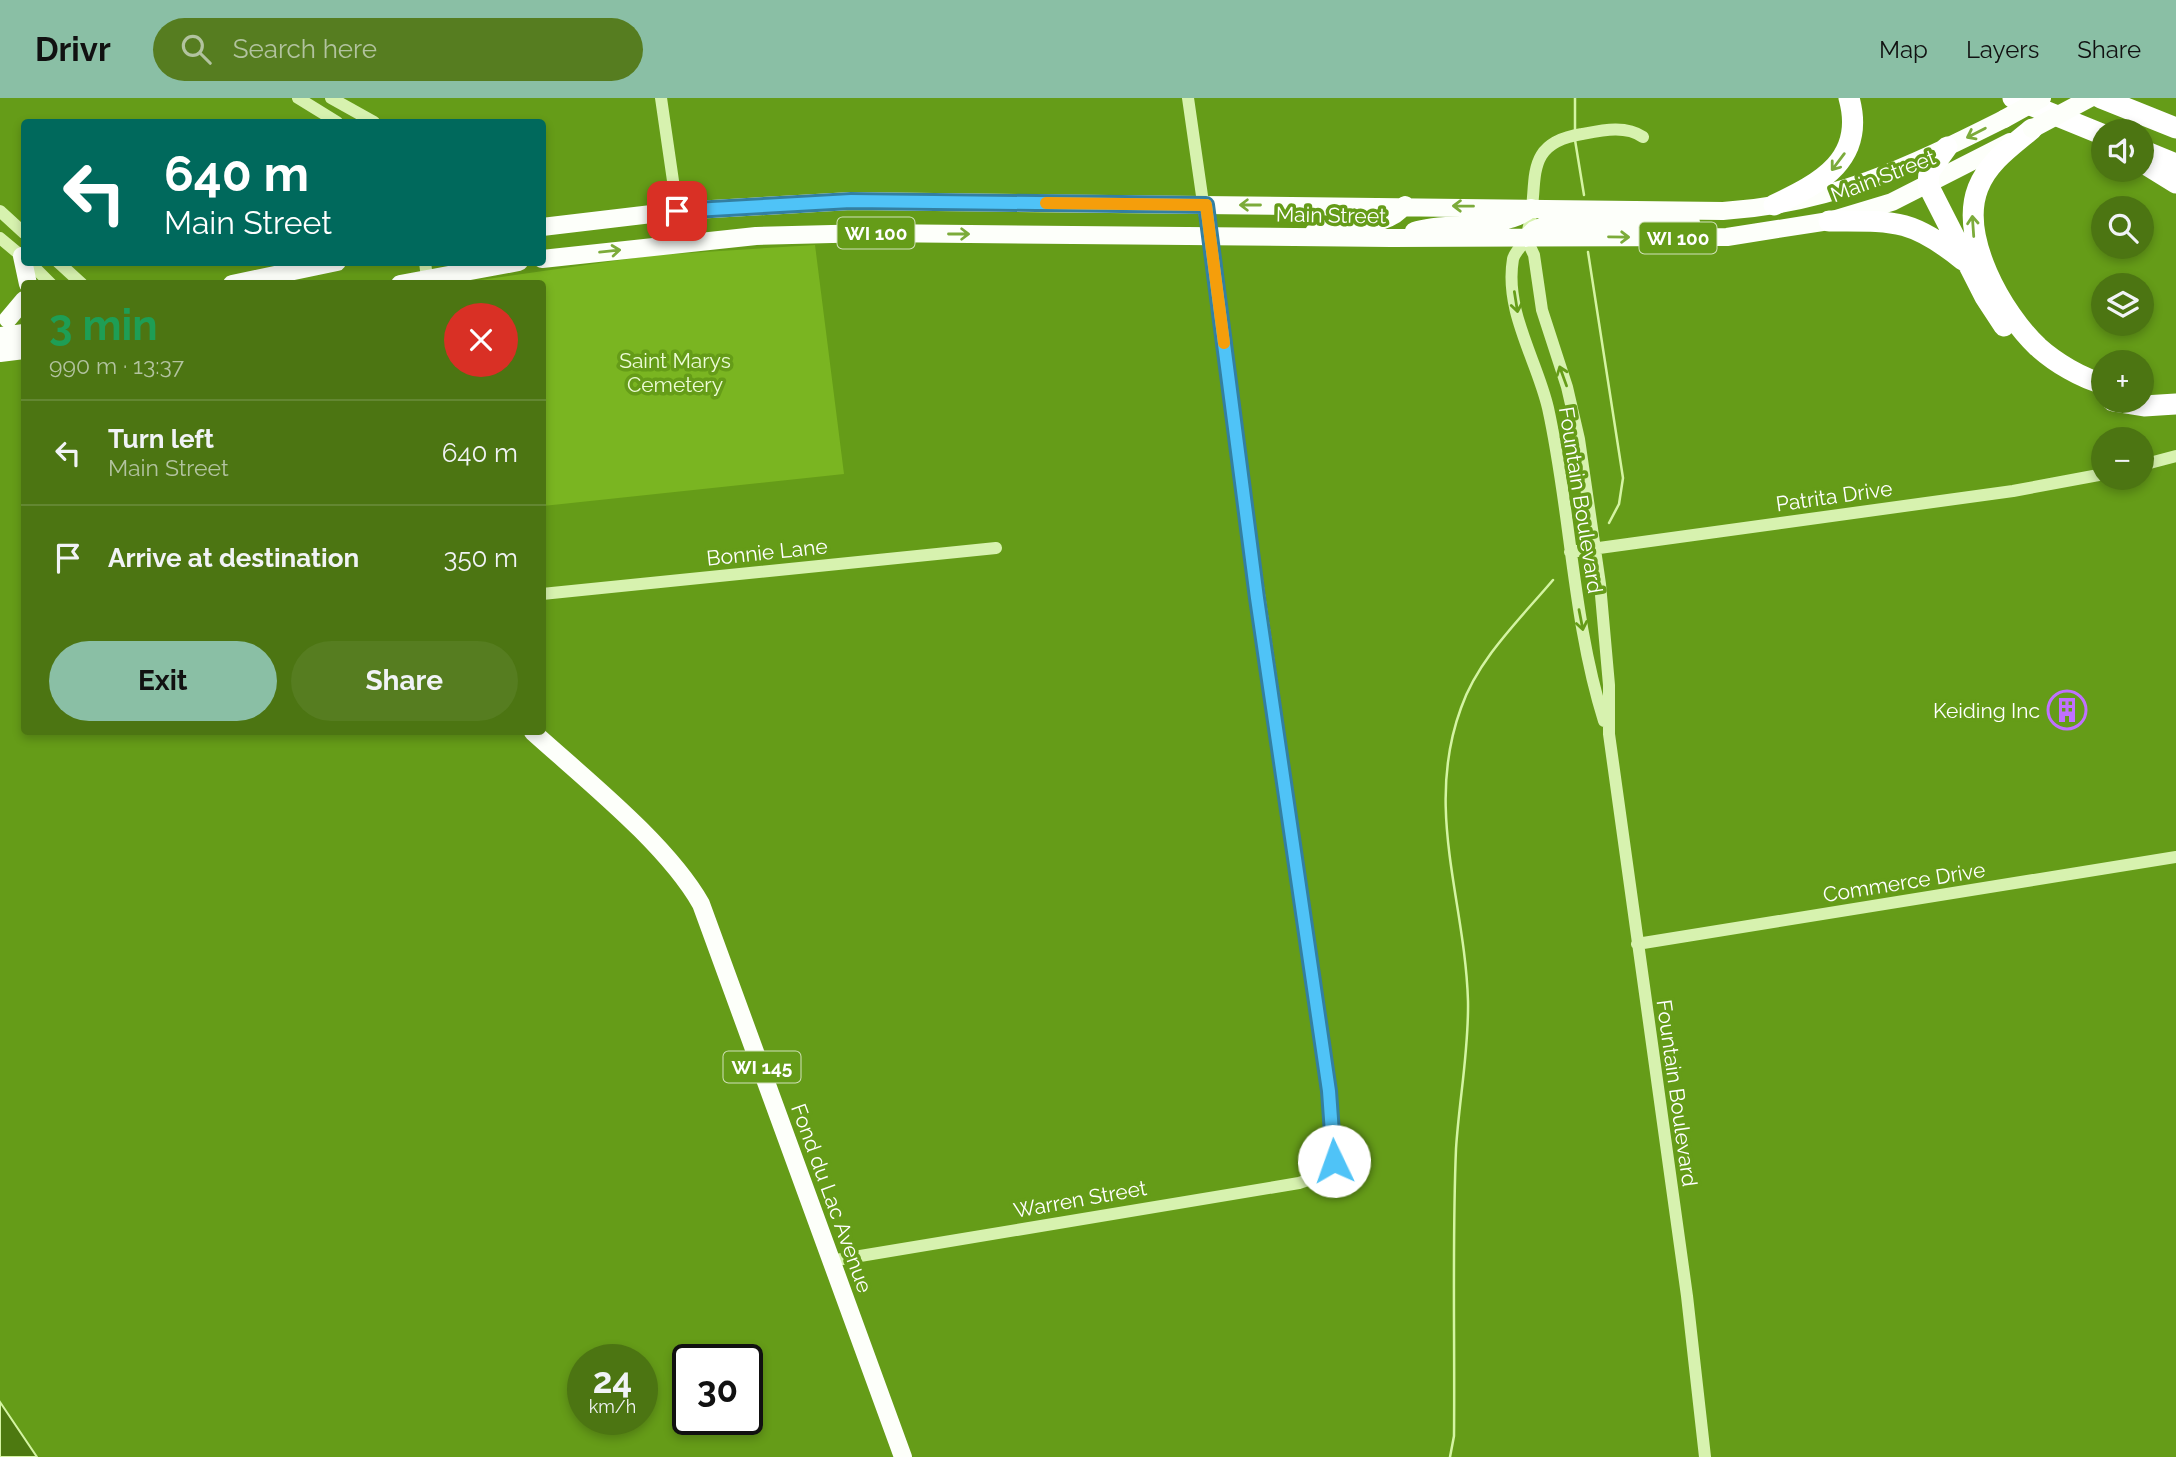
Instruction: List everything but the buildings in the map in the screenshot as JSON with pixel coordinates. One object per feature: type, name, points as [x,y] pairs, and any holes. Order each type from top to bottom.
[{"type":"highway","name":"WI 100","points":[[1766,207],[1815,186],[1845,154],[1853,123],[1849,98]]},
{"type":"highway","points":[[2013,98],[2091,131]]},
{"type":"highway","points":[[2110,101],[2176,128]]},
{"type":"highway","points":[[2032,129],[2000,155],[1981,181],[1973,208],[1973,235],[1990,277],[2023,330],[2039,347],[2064,366],[2091,378]]},
{"type":"highway","points":[[1947,147],[1930,172],[1928,185],[1999,321],[2026,351],[2066,381],[2091,392]]},
{"type":"highway","points":[[2154,155],[2176,164]]},
{"type":"highway","points":[[2154,169],[2176,183]]},
{"type":"highway","points":[[1829,221],[1891,221],[1914,227],[1936,239],[1970,266]]},
{"type":"highway","points":[[2154,392],[2176,390]]},
{"type":"highway","points":[[2154,405],[2176,404]]},
{"type":"main road","name":"Main Street","points":[[546,227],[677,211],[851,201],[1531,208],[1766,207],[1838,193],[1875,180],[1947,147],[2042,98]]},
{"type":"main road","name":"Main Street","points":[[546,259],[756,236],[920,234],[1391,238],[1727,237],[1829,221],[1892,202],[2090,98]]},
{"type":"main road","points":[[920,234],[921,202]]},
{"type":"main road","points":[[1297,237],[1329,226],[1389,219],[1398,215],[1405,205]]},
{"type":"main road","points":[[1526,238],[1534,230],[1548,224],[1725,221],[1766,207]]},
{"type":"main road","points":[[1391,238],[1454,223],[1511,221],[1531,208]]},
{"type":"main road","points":[[251,280],[320,266]]},
{"type":"main road","points":[[297,280],[330,266]]},
{"type":"main road","points":[[407,280],[426,270],[471,266]]},
{"type":"main road","points":[[11,319],[21,304]]},
{"type":"main road","points":[[0,336],[21,333]]},
{"type":"main road","points":[[0,353],[21,350]]},
{"type":"main road","name":"Fond du Lac Avenue","points":[[536,735],[651,843],[696,896],[723,960],[903,1457]]},
{"type":"street","points":[[331,98],[369,119]]},
{"type":"street","points":[[661,98],[682,243]]},
{"type":"street","points":[[1188,98],[1210,236]]},
{"type":"street","points":[[300,99],[332,119]]},
{"type":"street","points":[[1526,238],[1539,159],[1545,148],[1563,137],[1586,133],[1631,129],[1643,137]]},
{"type":"street","points":[[0,211],[21,230]]},
{"type":"street","name":"Warren Street","points":[[830,1261],[1299,1183],[1323,1175],[1332,1165],[1335,1155],[1329,1091],[1257,598],[1210,236]]},
{"type":"street","points":[[0,238],[21,256]]},
{"type":"street","name":"Fountain Boulevard","points":[[1526,238],[1534,255],[1542,310],[1575,418],[1595,549],[1609,685],[1609,734],[1687,1296],[1705,1457]]},
{"type":"street","name":"Fountain Boulevard","points":[[1526,238],[1513,258],[1514,299],[1525,342],[1548,405],[1594,689],[1609,734]]},
{"type":"street","points":[[32,266],[47,280]]},
{"type":"street","points":[[62,266],[78,280]]},
{"type":"street","points":[[2154,462],[2176,456]]},
{"type":"street","name":"Patrita Drive","points":[[1570,552],[2013,491],[2091,476]]},
{"type":"street","name":"Bonnie Lane","points":[[546,594],[996,548]]},
{"type":"street","name":"Commerce Drive","points":[[1637,944],[2176,857]]},
{"type":"green space","name":"Saint Marys Cemetery","points":[[815,245],[844,474],[546,506],[546,280],[480,280],[656,255]]},
{"type":"shaded area","points":[[0,1402],[37,1457],[0,1457]]},
{"type":"waterway","points":[[1575,98],[1575,133]]},
{"type":"waterway","points":[[1575,140],[1584,195]]},
{"type":"waterway","points":[[1588,252],[1623,478],[1619,504],[1609,523]]},
{"type":"waterway","points":[[1450,1457],[1454,1436],[1456,1149],[1468,1001],[1446,818],[1446,782],[1451,745],[1468,690],[1501,640],[1553,580]]},
{"type":"slow traffic","points":[[1046,203],[1206,205],[1224,343]]},
{"type":"place","name":"Keiding Inc","points":[[2067,710]]},
{"type":"route","points":[[677,211],[851,201],[1206,205],[1257,598],[1332,1113],[1334,1161]]}]
